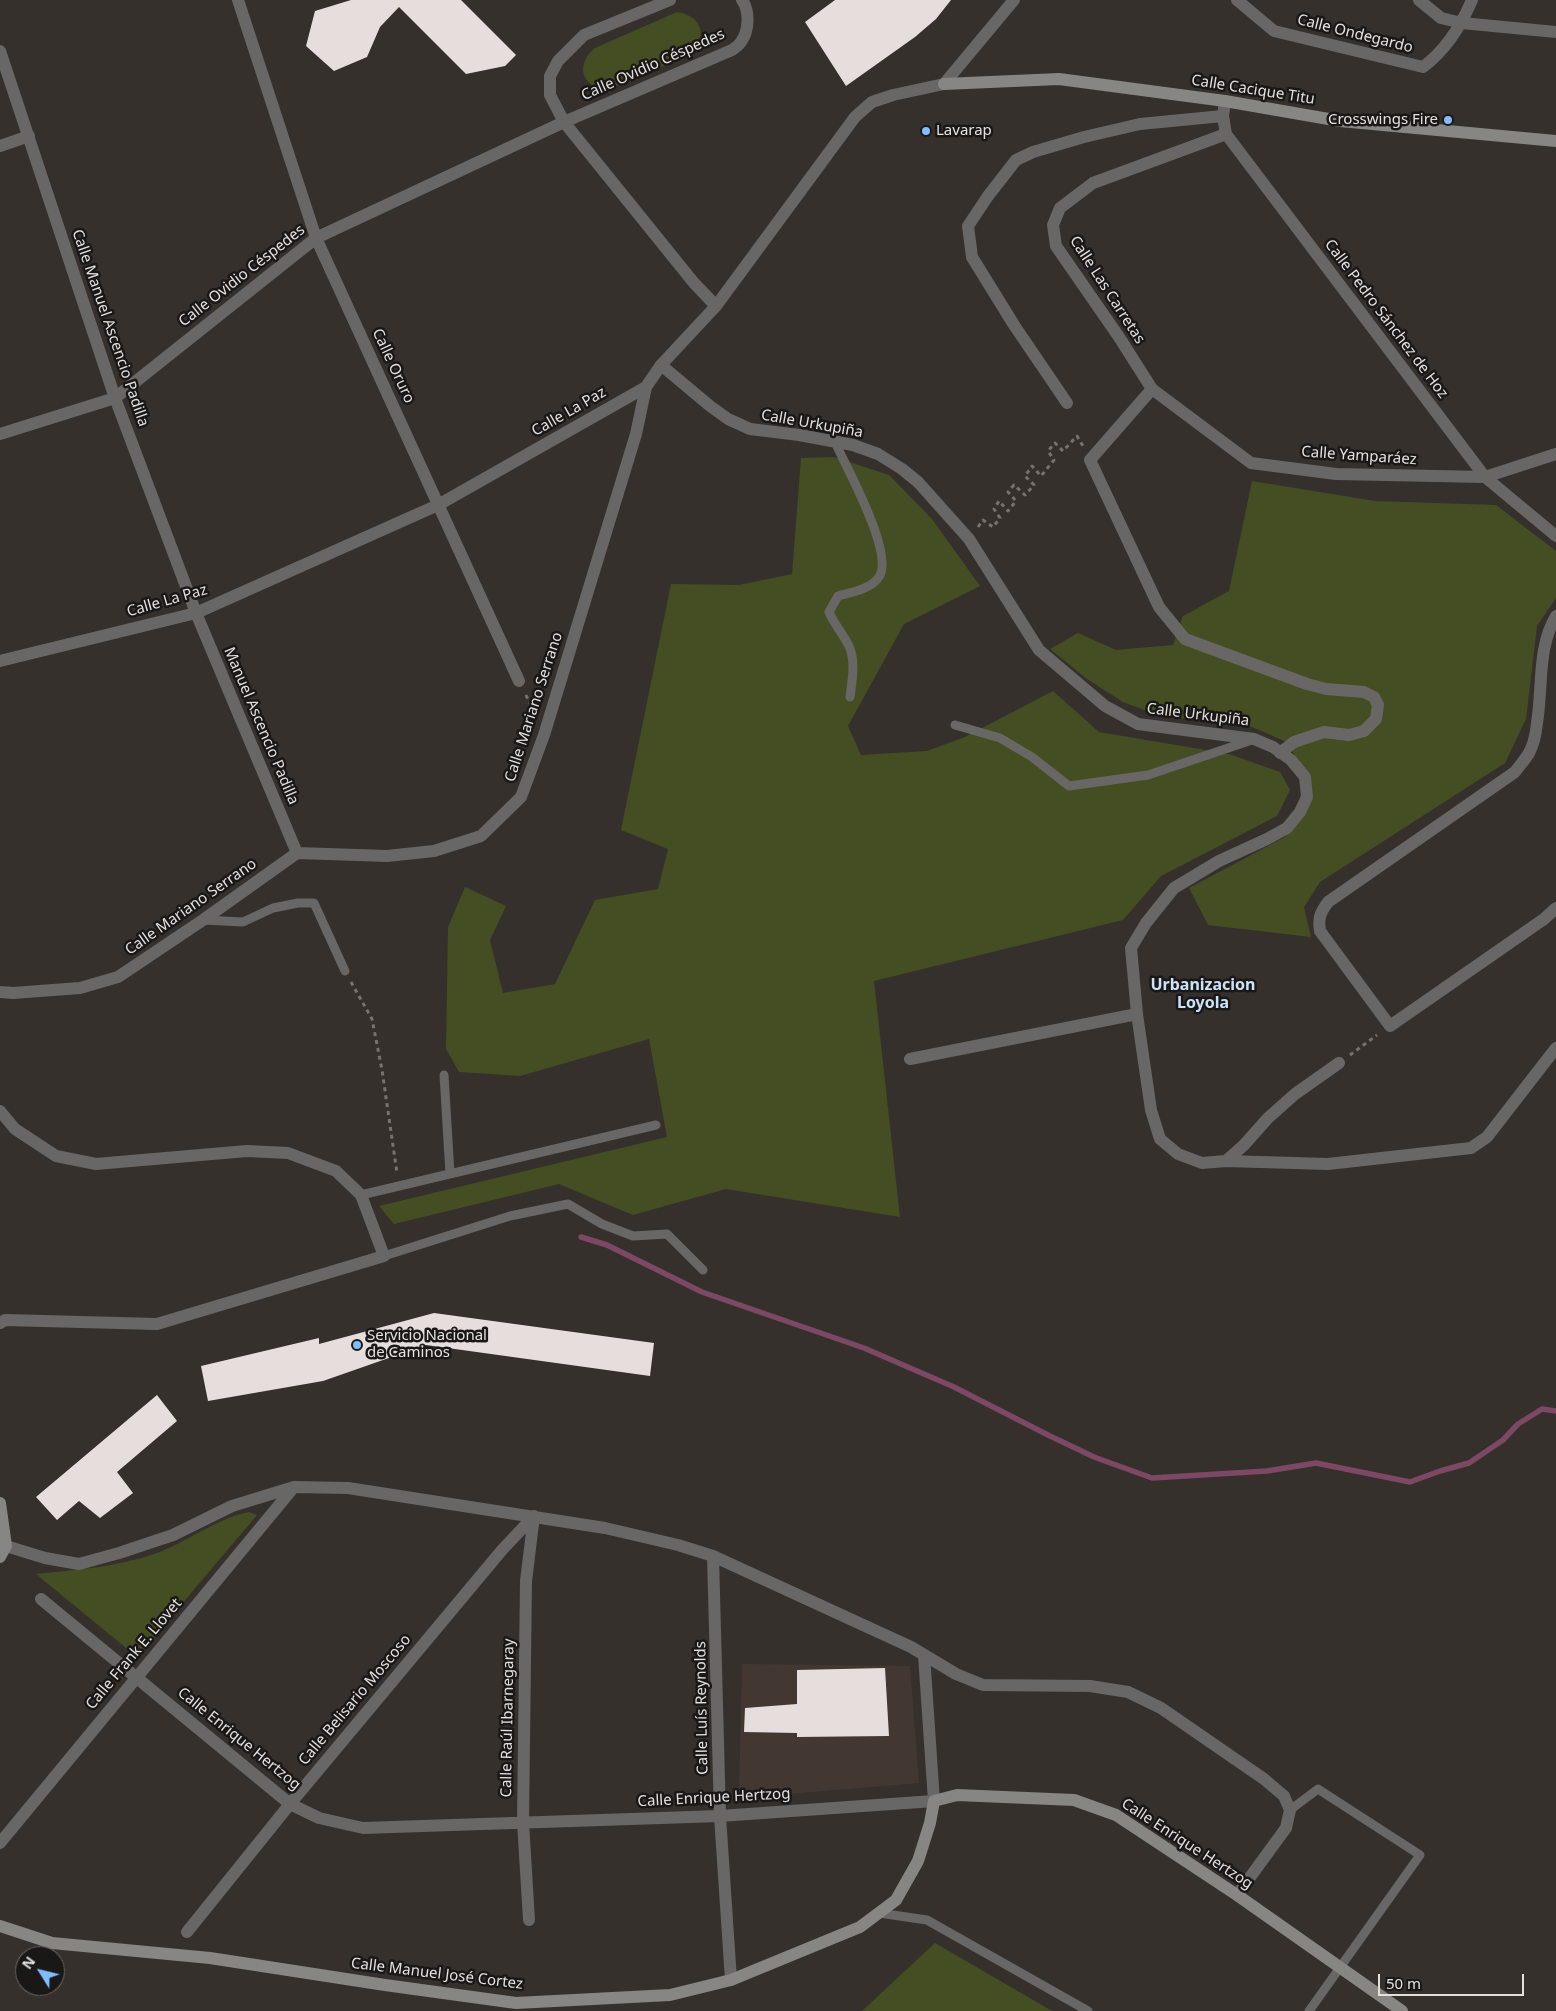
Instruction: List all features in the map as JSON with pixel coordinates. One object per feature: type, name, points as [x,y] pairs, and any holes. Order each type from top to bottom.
[{"type":"street","name":"Calle Oruro","points":[[238,0],[316,238],[519,680]]},
{"type":"street","points":[[670,0],[584,35],[558,61],[550,76],[550,95],[564,122],[694,283],[716,306]]},
{"type":"street","name":"Calle Ovidio Céspedes","points":[[0,434],[115,398],[316,238],[564,122],[732,50],[742,42],[748,19],[742,0]]},
{"type":"street","points":[[944,84],[1014,0]]},
{"type":"street","name":"Calle Ondegardo","points":[[1237,0],[1274,31],[1423,67],[1437,57],[1462,23],[1472,0]]},
{"type":"street","points":[[1419,0],[1441,18],[1462,23],[1556,32]]},
{"type":"street","name":"Calle Manuel Ascencio Padilla","points":[[0,51],[115,398],[196,612]]},
{"type":"street","name":"Calle Cacique Titu","points":[[944,84],[1059,79],[1225,101],[1340,122],[1556,140]]},
{"type":"street","name":"Calle La Paz","points":[[0,661],[196,612],[438,505],[646,387],[661,364],[716,306],[855,117],[872,102],[893,95],[944,84]]},
{"type":"street","points":[[1225,101],[1226,134]]},
{"type":"street","points":[[1067,402],[1014,324],[972,257],[968,226],[1016,160],[1033,152],[1084,137],[1140,124],[1224,116]]},
{"type":"street","name":"Calle Las Carretas","points":[[1152,389],[1119,337],[1056,246],[1053,225],[1060,208],[1093,183],[1226,134]]},
{"type":"street","name":"Calle Pedro Sánchez de Hoz","points":[[1226,134],[1485,477],[1556,536]]},
{"type":"street","points":[[0,146],[29,136]]},
{"type":"street","name":"Calle Urkupiña","points":[[661,364],[728,419],[750,429],[799,435],[853,445],[878,454],[902,469],[918,482],[969,539],[1039,650],[1105,706],[1138,724],[1254,739],[1291,760],[1305,777],[1307,797],[1300,812],[1287,828],[1219,861],[1174,888],[1146,923],[1131,948],[1137,1014],[1151,1110],[1160,1140],[1178,1154],[1202,1163],[1226,1161]]},
{"type":"street","name":"Calle Mariano Serrano","points":[[0,992],[13,993],[80,988],[118,977],[296,853],[387,856],[434,851],[481,836],[521,797],[544,735],[636,434],[646,387]]},
{"type":"street","points":[[1152,389],[1090,460],[1159,607],[1185,639],[1306,684],[1326,689],[1364,692],[1374,697],[1378,705],[1376,719],[1364,731],[1349,735],[1324,732],[1294,742],[1280,753]]},
{"type":"street","name":"Calle Yamparáez","points":[[1152,389],[1251,463],[1336,474],[1485,477],[1556,454]]},
{"type":"street","name":"Manuel Ascencio Padilla","points":[[196,612],[296,853]]},
{"type":"street","points":[[1556,616],[1550,626],[1543,651],[1541,701],[1535,737],[1529,753],[1515,772],[1328,902],[1320,912],[1318,920],[1320,931],[1390,1026],[1544,919],[1556,908]]},
{"type":"street","points":[[910,1059],[1137,1014]]},
{"type":"street","points":[[1226,1161],[1328,1164],[1470,1148],[1487,1137],[1556,1048]]},
{"type":"street","points":[[1226,1161],[1274,1112],[1295,1094],[1339,1063]]},
{"type":"street","points":[[0,1111],[16,1129],[56,1156],[96,1164],[238,1151],[288,1153],[336,1171],[361,1195],[384,1256],[157,1324],[5,1320],[0,1323]]},
{"type":"street","points":[[0,1503],[3,1552],[79,1564],[173,1535],[232,1506],[294,1487],[348,1488],[534,1516],[606,1528],[713,1556],[924,1655],[956,1674],[983,1685],[1090,1686],[1128,1692],[1161,1708],[1264,1779],[1284,1796],[1290,1810],[1286,1828],[1237,1895]]},
{"type":"street","name":"Calle Frank E. Llovet","points":[[0,1843],[294,1487]]},
{"type":"street","name":"Calle Belisario Moscoso","points":[[187,1932],[290,1804],[502,1550],[534,1516]]},
{"type":"street","name":"Calle Raúl Ibarnegaray","points":[[529,1920],[523,1822],[526,1581],[534,1516]]},
{"type":"street","name":"Calle Luís Reynolds","points":[[713,1556],[720,1816],[731,1980]]},
{"type":"street","name":"Calle Enrique Hertzog","points":[[41,1599],[290,1804],[319,1818],[363,1828],[720,1816],[934,1801],[957,1795],[1074,1800],[1116,1815],[1237,1895],[1402,2011]]},
{"type":"street","points":[[924,1655],[934,1801]]},
{"type":"street","name":"Calle Manuel José Cortez","points":[[0,1926],[52,1943],[210,1958],[516,2003],[670,1996],[731,1980],[860,1927],[879,1913],[896,1900],[918,1861],[930,1822],[934,1801]]},
{"type":"lane","points":[[834,442],[875,528],[883,557],[881,575],[874,583],[838,596],[829,612],[850,648],[854,674],[850,697]]},
{"type":"lane","points":[[955,724],[1000,738],[1032,757],[1069,786],[1148,775],[1254,739]]},
{"type":"lane","points":[[202,920],[243,922],[273,908],[298,903],[314,903],[345,971]]},
{"type":"lane","points":[[444,1075],[450,1174]]},
{"type":"lane","points":[[361,1195],[656,1125]]},
{"type":"lane","points":[[384,1256],[510,1216],[568,1204],[602,1224],[632,1236],[667,1234],[703,1270]]},
{"type":"lane","points":[[1290,1810],[1318,1789],[1420,1855],[1309,2011]]},
{"type":"lane","points":[[879,1913],[927,1920],[1088,2011]]},
{"type":"path","points":[[969,539],[983,520],[994,527],[1000,518],[994,509],[999,501],[1008,511],[1016,502],[1008,492],[1014,485],[1025,495],[1034,485],[1025,476],[1032,466],[1041,476],[1054,460],[1048,451],[1055,443],[1063,451],[1078,436],[1090,460]]},
{"type":"path","points":[[519,680],[544,735]]},
{"type":"path","points":[[345,971],[372,1019],[382,1070],[399,1186]]},
{"type":"path","points":[[1339,1063],[1390,1026]]},
{"type":"shaded area","points":[[742,1664],[910,1666],[919,1783],[739,1798]]},
{"type":"green space","points":[[677,12],[693,18],[700,29],[699,42],[689,55],[607,90],[598,88],[587,80],[583,68],[589,54],[595,48]]},
{"type":"green space","points":[[834,457],[889,475],[932,519],[980,586],[904,624],[848,726],[861,755],[927,751],[965,737],[1053,691],[1099,732],[1229,754],[1280,772],[1290,790],[1277,816],[1161,876],[1123,920],[874,981],[900,1217],[726,1189],[633,1215],[559,1184],[394,1224],[379,1206],[667,1137],[649,1039],[520,1076],[459,1072],[446,1049],[448,927],[465,887],[506,906],[490,940],[503,993],[555,984],[595,900],[658,889],[668,849],[621,830],[671,584],[739,585],[792,574],[801,458]]},
{"type":"green space","points":[[1252,481],[1375,501],[1496,505],[1556,551],[1556,598],[1537,626],[1526,719],[1505,763],[1320,882],[1304,907],[1311,937],[1208,925],[1189,888],[1285,837],[1299,819],[1307,777],[1287,742],[1238,721],[1163,717],[1123,702],[1087,679],[1050,649],[1078,633],[1116,650],[1173,645],[1183,616],[1229,591]]},
{"type":"green space","points":[[249,1512],[257,1515],[137,1657],[36,1574],[125,1562],[154,1554],[178,1544],[212,1525]]},
{"type":"green space","points":[[935,1943],[1052,2011],[862,2011]]},
{"type":"building","points":[[351,0],[461,0],[516,55],[505,66],[466,74],[399,7],[380,27],[367,57],[334,71],[306,46],[315,11]]},
{"type":"building","points":[[835,0],[951,0],[936,19],[915,37],[846,86],[805,22]]},
{"type":"building","points":[[434,1313],[654,1343],[650,1376],[426,1345],[323,1381],[208,1401],[201,1366],[319,1338],[319,1344]]},
{"type":"building","points":[[157,1395],[177,1421],[117,1472],[133,1493],[100,1518],[79,1501],[57,1520],[36,1497]]},
{"type":"building","points":[[885,1668],[889,1736],[797,1737],[797,1733],[744,1732],[745,1708],[797,1704],[797,1670]]},
{"type":"waterway","points":[[581,1237],[607,1245],[702,1292],[864,1348],[954,1387],[1094,1457],[1152,1478],[1267,1471],[1316,1463],[1410,1482],[1469,1463],[1503,1440],[1518,1424],[1542,1409],[1556,1411]]},
{"type":"place","name":"Crosswings Fire","points":[[1448,120]]},
{"type":"place","name":"Lavarap","points":[[926,131]]},
{"type":"place","name":"Servicio Nacional de Caminos","points":[[357,1345]]},
{"type":"district","name":"Urbanizacion Loyola","points":[[1203,994]]}]
